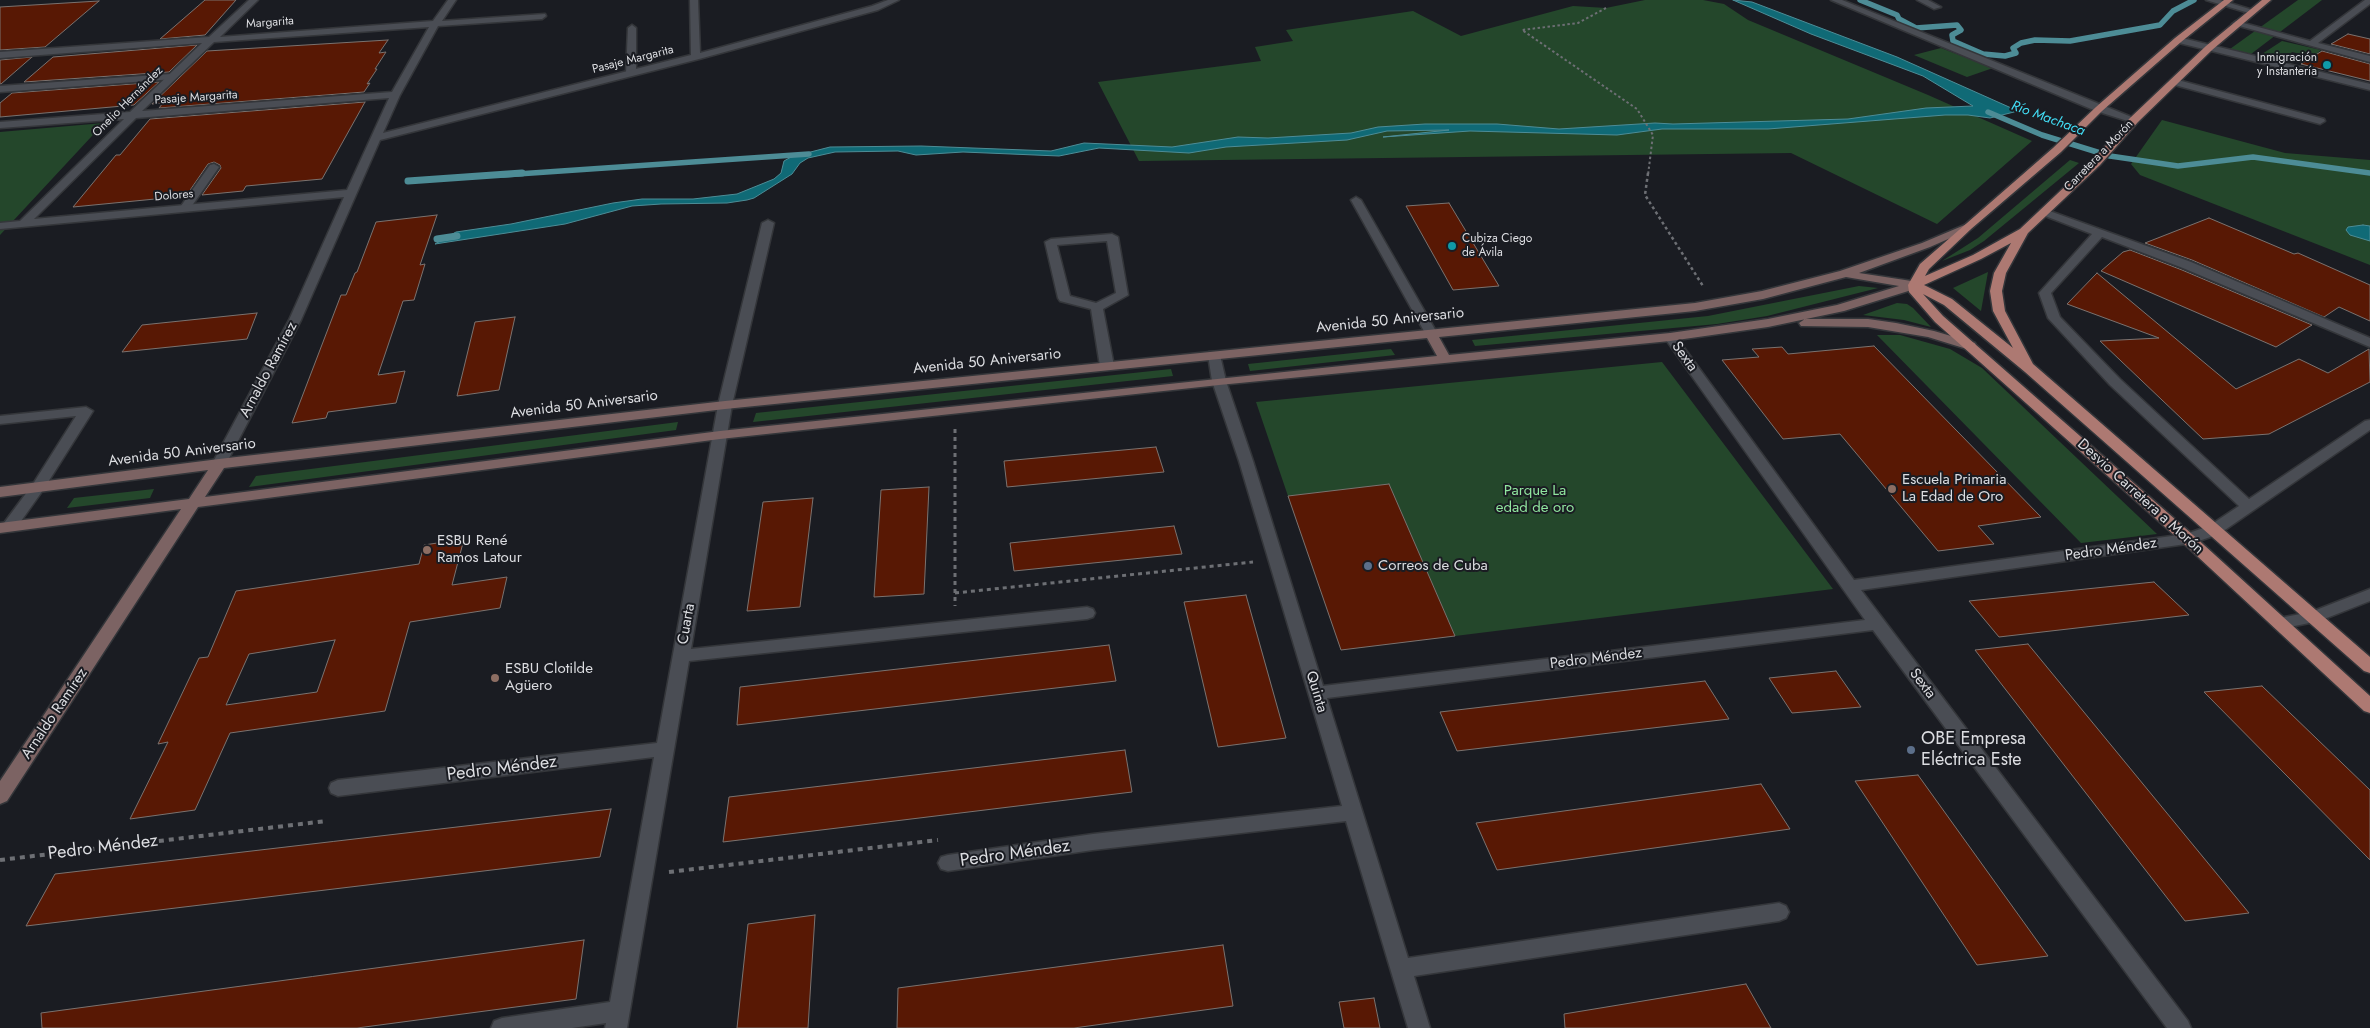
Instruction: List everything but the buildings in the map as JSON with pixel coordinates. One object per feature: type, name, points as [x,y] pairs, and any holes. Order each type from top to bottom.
[{"type":"main road","name":"Carretera a Morón","points":[[1914,285],[1977,257],[2024,231],[2096,163],[2134,120],[2209,48],[2267,0]]},
{"type":"main road","points":[[4,527],[720,435],[1220,381],[1670,337],[1768,324],[1840,308],[1914,285],[1924,267],[1967,226],[2057,150],[2099,109],[2178,40],[2226,2]]},
{"type":"main road","name":"Avenida 50 Aniversario","points":[[0,492],[219,464],[725,405],[1714,304],[1763,295],[1844,274],[1926,245],[1967,226]]},
{"type":"main road","points":[[2024,231],[2000,273],[1996,291],[1999,310],[2030,369]]},
{"type":"main road","points":[[1844,274],[1914,285]]},
{"type":"main road","name":"Desvio Carretera a Morón","points":[[1914,285],[1915,292],[1922,302],[2370,706]]},
{"type":"main road","name":"Desvio Carretera a Morón","points":[[1914,285],[1948,302],[2030,369],[2370,667]]},
{"type":"main road","points":[[1768,324],[1868,323],[1930,334],[1970,346]]},
{"type":"main road","points":[[1432,334],[1445,359]]},
{"type":"main road","name":"Arnaldo Ramírez","points":[[0,796],[6,779],[219,464]]},
{"type":"street","name":"Onelio Hernández","points":[[23,224],[209,40],[254,0]]},
{"type":"street","name":"Arnaldo Ramírez","points":[[219,464],[295,320],[395,95],[435,24],[452,0]]},
{"type":"street","points":[[694,0],[696,57]]},
{"type":"street","name":"Pasaje Margarita","points":[[375,138],[696,57],[875,8],[895,0]]},
{"type":"street","points":[[1835,0],[2099,109],[2134,120]]},
{"type":"street","points":[[1921,0],[1937,7]]},
{"type":"street","points":[[2210,0],[2226,2],[2252,11]]},
{"type":"street","points":[[2311,44],[2370,0]]},
{"type":"street","name":"Margarita","points":[[0,55],[542,16]]},
{"type":"street","points":[[2236,24],[2370,60]]},
{"type":"street","points":[[631,74],[632,28]]},
{"type":"street","points":[[2178,40],[2370,87]]},
{"type":"street","points":[[0,88],[171,77]]},
{"type":"street","points":[[2174,82],[2320,121]]},
{"type":"street","name":"Pasaje Margarita","points":[[0,125],[395,95]]},
{"type":"street","points":[[185,208],[214,167]]},
{"type":"street","name":"Dolores","points":[[0,226],[351,193]]},
{"type":"street","points":[[1356,200],[1432,334]]},
{"type":"street","points":[[2044,212],[2187,265],[2370,343]]},
{"type":"street","name":"Cuarta","points":[[618,1020],[725,405],[768,223]]},
{"type":"street","points":[[2100,232],[2045,293],[2054,318],[2115,382],[2249,507]]},
{"type":"street","points":[[1112,237],[1122,295],[1097,307],[1064,298],[1051,242],[1112,237]]},
{"type":"street","points":[[1097,307],[1107,366]]},
{"type":"street","name":"Sexta","points":[[1670,337],[1877,624],[2180,1028]]},
{"type":"street","name":"Quinta","points":[[1214,355],[1220,381],[1420,1028]]},
{"type":"street","points":[[0,420],[86,411],[38,487],[4,527]]},
{"type":"street","name":"Pedro Méndez","points":[[1849,586],[2188,540],[2214,530],[2370,424]]},
{"type":"street","points":[[2280,623],[2313,617],[2370,596]]},
{"type":"street","points":[[682,656],[1087,612]]},
{"type":"street","name":"Pedro Méndez","points":[[1316,693],[1877,624]]},
{"type":"street","name":"Pedro Méndez","points":[[338,788],[665,749]]},
{"type":"street","name":"Pedro Méndez","points":[[948,863],[1093,842],[1353,812]]},
{"type":"street","points":[[1402,968],[1779,912]]},
{"type":"street","points":[[502,1028],[618,1020]]},
{"type":"path","points":[[1606,8],[1578,23],[1522,30],[1637,109],[1653,135],[1645,195],[1714,304]]},
{"type":"path","points":[[955,409],[955,627]]},
{"type":"path","points":[[955,593],[1276,560]]},
{"type":"path","name":"Pedro Méndez","points":[[0,860],[326,821]]},
{"type":"path","name":"Pedro Méndez","points":[[644,875],[950,838],[948,863]]},
{"type":"green space","points":[[1645,0],[1703,0],[1724,4],[1748,20],[1928,95],[2032,141],[1937,224],[1791,153],[1139,161],[1098,82],[1261,61],[1255,47],[1293,41],[1286,30],[1413,11],[1461,36],[1573,6],[1606,8]]},
{"type":"green space","points":[[2298,0],[2322,0],[2251,54],[2230,49]]},
{"type":"green space","points":[[2282,41],[2321,50],[2313,57],[2292,52],[2284,60],[2262,54]]},
{"type":"green space","points":[[1941,48],[1993,68],[1967,77],[1914,55]]},
{"type":"green space","points":[[2162,120],[2285,153],[2370,160],[2370,265],[2140,175],[2131,164]]},
{"type":"green space","points":[[104,123],[0,235],[0,132]]},
{"type":"green space","points":[[2070,160],[2079,163],[1984,241],[1970,250],[1942,261],[1978,238]]},
{"type":"green space","points":[[1988,272],[1981,311],[1953,288]]},
{"type":"green space","points":[[1859,286],[1878,288],[1767,316],[1717,324],[1475,346],[1472,340],[1708,316]]},
{"type":"green space","points":[[1897,303],[1907,304],[1913,308],[1931,327],[1904,320],[1863,315]]},
{"type":"green space","points":[[1877,335],[1900,335],[1950,349],[1982,368],[2157,534],[2081,543]]},
{"type":"green space","points":[[1391,349],[1395,355],[1250,371],[1248,364]]},
{"type":"green space","name":"Parque La edad de oro","points":[[1662,362],[1833,589],[1455,636],[1389,485],[1288,496],[1256,402]]},
{"type":"green space","points":[[1171,369],[1173,376],[753,422],[756,413]]},
{"type":"green space","points":[[678,422],[676,430],[249,487],[256,476]]},
{"type":"green space","points":[[154,489],[150,498],[67,508],[74,498]]},
{"type":"water","points":[[1733,0],[1752,2],[1897,57],[2018,111],[1990,118],[1968,115],[1945,115],[1768,129],[1662,129],[1617,135],[1470,131],[1383,137],[1449,130],[1387,131],[1347,140],[1226,147],[1189,153],[1099,148],[1059,156],[963,152],[916,155],[898,151],[835,152],[808,158],[800,163],[792,174],[754,198],[747,200],[727,203],[632,206],[565,224],[435,244],[456,232],[511,224],[613,203],[642,199],[693,199],[737,194],[774,179],[781,173],[784,161],[791,157],[830,147],[921,146],[1051,151],[1084,143],[1172,147],[1238,137],[1268,138],[1351,133],[1378,127],[1425,124],[1497,124],[1559,129],[1655,123],[1848,119],[1926,108],[1973,106],[1923,76],[1811,34]]},
{"type":"water","points":[[2370,226],[2370,241],[2350,235],[2346,230],[2348,227]]},
{"type":"waterway","points":[[1860,0],[1897,15],[1899,19],[1916,28],[1957,25],[1961,30],[1952,35],[1953,41],[1983,54],[2005,56],[2016,53],[2013,48],[2021,43],[2035,40],[2070,41],[2160,25],[2173,11],[2194,0]]},
{"type":"waterway","name":"Río Machaca","points":[[1988,112],[2042,135],[2110,156],[2178,166],[2253,157],[2370,173]]},
{"type":"waterway","points":[[503,175],[809,154]]},
{"type":"waterway","points":[[408,181],[522,173]]},
{"type":"waterway","points":[[437,239],[457,236]]},
{"type":"place","name":"Inmigración y Instantería","points":[[2327,65]]},
{"type":"place","name":"Cubiza Ciego de Ávila","points":[[1452,246]]},
{"type":"place","name":"Escuela Primaria La Edad de Oro","points":[[1892,489]]},
{"type":"place","name":"ESBU René Ramos Latour","points":[[427,550]]},
{"type":"place","name":"Correos de Cuba","points":[[1368,566]]},
{"type":"place","name":"ESBU Clotilde Agüero","points":[[495,678]]},
{"type":"place","name":"OBE Empresa Eléctrica Este","points":[[1911,750]]}]
